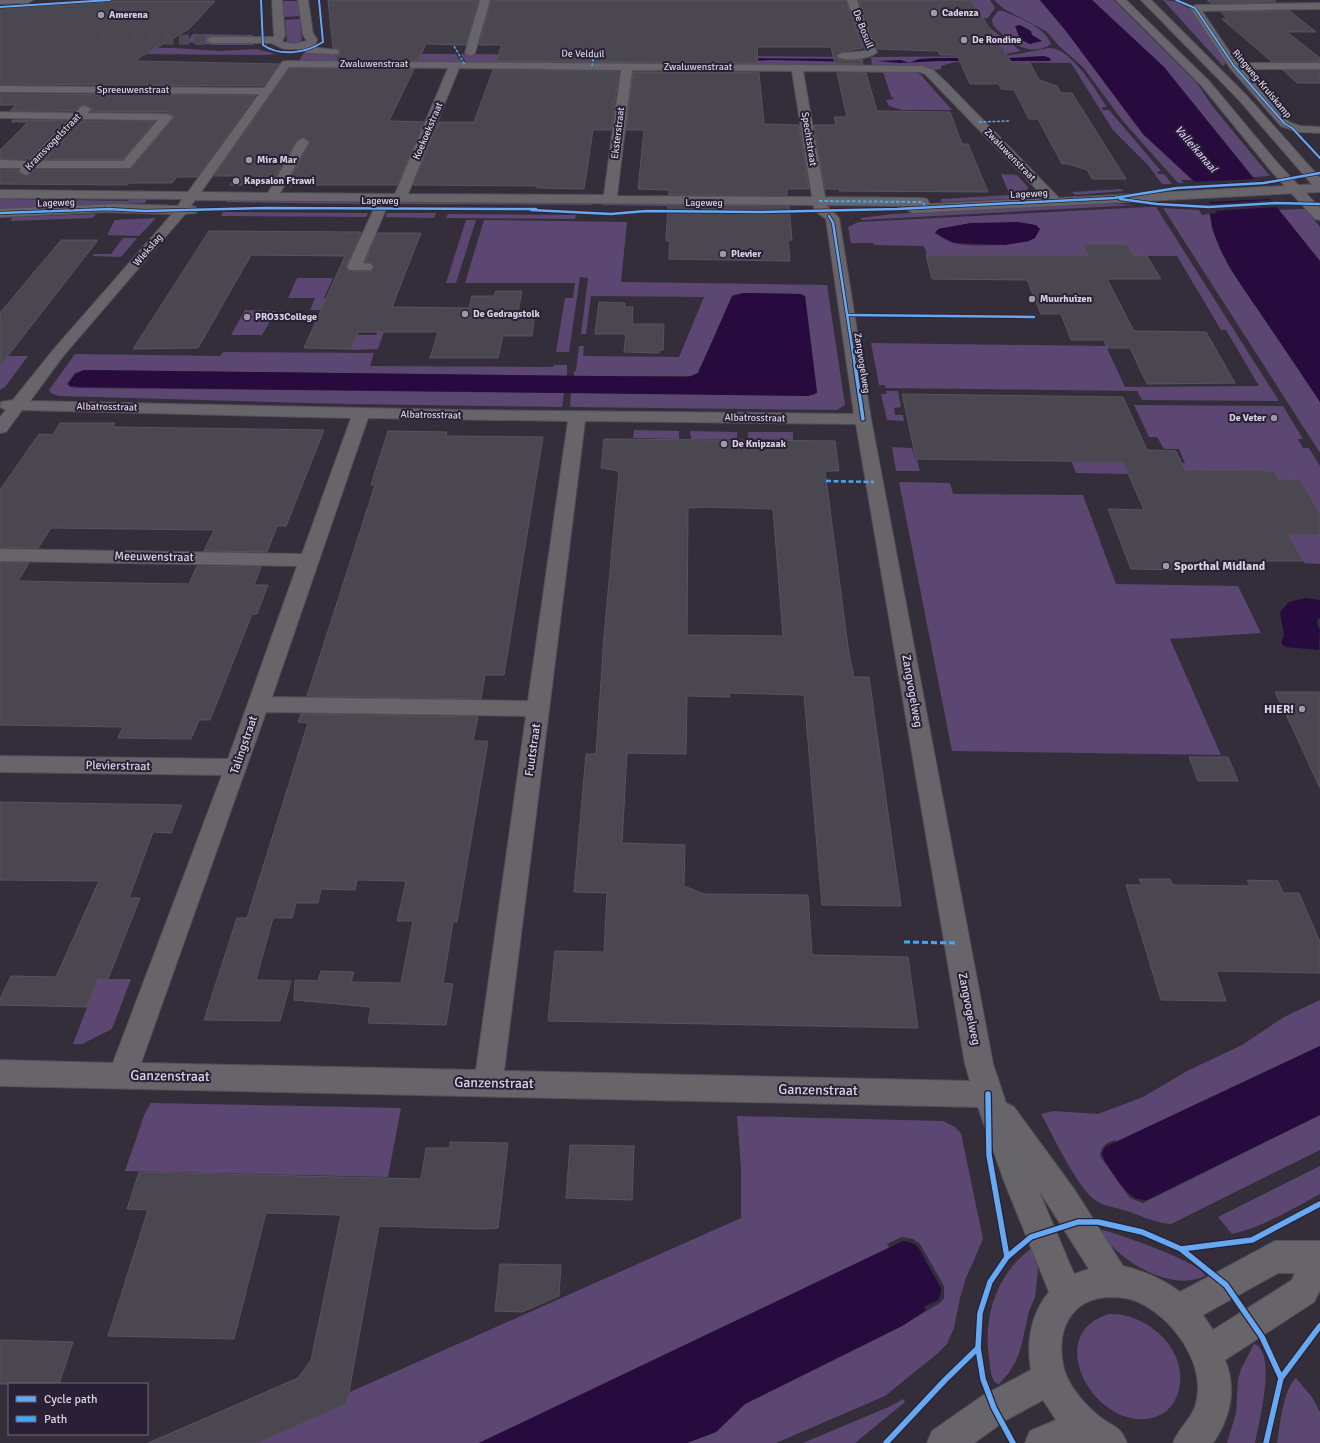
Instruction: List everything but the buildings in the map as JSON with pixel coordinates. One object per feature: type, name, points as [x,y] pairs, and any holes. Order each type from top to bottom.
[{"type":"main road","points":[[0,1],[28,0]]},
{"type":"main road","points":[[1121,0],[1205,83],[1276,169],[1320,216]]},
{"type":"main road","name":"Ringweg-Kruiskamp","points":[[1146,0],[1243,98],[1320,187]]},
{"type":"street","points":[[277,0],[280,35],[276,43],[281,46],[300,46],[310,43],[312,40],[308,35],[303,0]]},
{"type":"street","points":[[449,53],[473,53],[486,0]]},
{"type":"street","name":"De Bosuil","points":[[832,56],[871,54],[872,50],[852,0]]},
{"type":"street","name":"Ringweg-Kruiskamp","points":[[1320,6],[1195,8],[1234,66],[1285,124],[1292,128],[1320,130]]},
{"type":"street","points":[[211,40],[277,40]]},
{"type":"street","points":[[300,46],[308,50],[344,52]]},
{"type":"street","name":"De Velduil","points":[[586,54],[601,54]]},
{"type":"street","name":"Zwaluwenstraat","points":[[286,64],[915,68],[928,71],[1055,201]]},
{"type":"street","name":"Wiekslag","points":[[0,428],[59,352],[186,203],[286,64]]},
{"type":"street","name":"Koekoekstraat","points":[[400,197],[455,65]]},
{"type":"street","name":"Eksterstraat","points":[[610,199],[627,66]]},
{"type":"street","points":[[1234,66],[1320,66]]},
{"type":"street","name":"Spechtstraat","points":[[797,68],[823,209]]},
{"type":"street","name":"Spreeuwenstraat","points":[[0,89],[266,91]]},
{"type":"street","name":"Kramsvogelstraat","points":[[2,194],[104,90]]},
{"type":"street","points":[[0,115],[167,117],[126,165],[0,164]]},
{"type":"street","points":[[270,202],[303,142]]},
{"type":"street","name":"Lageweg","points":[[0,213],[106,209],[186,203],[270,202],[380,209],[531,210],[611,214],[646,211],[760,212],[800,216],[823,209],[854,216],[897,210],[926,208],[1297,190],[1320,187]]},
{"type":"street","name":"Lageweg","points":[[2,194],[186,203],[270,202],[400,197],[610,199],[823,209],[922,202],[926,208]]},
{"type":"street","points":[[366,267],[354,267],[380,209]]},
{"type":"street","name":"Zangvogelweg","points":[[823,209],[833,223],[863,419],[956,943],[979,1064],[988,1094],[1029,1208],[1066,1295]]},
{"type":"street","name":"Albatrosstraat","points":[[0,405],[361,413],[863,419]]},
{"type":"street","name":"Talingstraat","points":[[123,1075],[236,767],[361,413]]},
{"type":"street","name":"Fuutstraat","points":[[488,1083],[577,416]]},
{"type":"street","name":"Meeuwenstraat","points":[[0,555],[309,560]]},
{"type":"street","points":[[258,704],[539,709]]},
{"type":"street","name":"Plevierstraat","points":[[0,764],[236,767]]},
{"type":"street","name":"Ganzenstraat","points":[[0,1073],[988,1094]]},
{"type":"street","name":"Zangvogelweg","points":[[988,1094],[1063,1199],[1114,1281]]},
{"type":"street","points":[[1178,1311],[1275,1257],[1319,1258],[1303,1291],[1207,1353]]},
{"type":"street","points":[[1097,1435],[1064,1404],[1050,1378],[1045,1354],[1046,1331],[1053,1311],[1066,1295],[1088,1284],[1114,1281],[1147,1290],[1178,1311],[1195,1331],[1207,1353],[1214,1378],[1214,1404],[1205,1426],[1190,1443]]},
{"type":"street","points":[[944,1443],[994,1408],[1050,1378]]},
{"type":"street","points":[[1042,1443],[1097,1435]]},
{"type":"shaded area","points":[[971,0],[990,0],[995,8],[988,18],[982,19]]},
{"type":"shaded area","points":[[994,0],[1040,0],[1066,31],[1143,134],[1192,180],[1181,180],[1184,183],[1178,183],[1122,120],[1083,67],[1059,46],[1046,31],[1004,9]]},
{"type":"shaded area","points":[[1092,0],[1114,0],[1197,83],[1213,107],[1270,176],[1253,177],[1164,67]]},
{"type":"shaded area","points":[[1163,0],[1175,2],[1185,6],[1202,21],[1228,61],[1223,66]]},
{"type":"shaded area","points":[[283,1],[298,1],[300,16],[284,17]]},
{"type":"shaded area","points":[[998,11],[1003,11],[1037,27],[1048,38],[1051,44],[1035,50],[1027,49],[1012,42],[993,25],[992,19]]},
{"type":"shaded area","points":[[300,19],[302,41],[294,44],[287,42],[285,20]]},
{"type":"shaded area","points":[[987,26],[1021,51],[1006,54]]},
{"type":"shaded area","points":[[193,34],[253,35],[253,38],[213,37],[209,43],[253,43],[254,45],[214,45],[187,42]]},
{"type":"shaded area","points":[[0,47],[174,48],[220,51],[257,49],[276,54],[0,53]]},
{"type":"shaded area","points":[[1049,48],[1066,55],[1074,62],[1090,81],[1107,107],[1102,107],[1103,110],[1109,110],[1161,171],[1157,172],[1159,174],[1164,174],[1172,184],[1162,184],[1148,165],[1113,130],[1071,63],[955,62],[941,66],[941,69],[934,70],[924,66],[872,66],[871,57],[1006,56]]},
{"type":"shaded area","points":[[304,53],[456,54],[462,63],[384,61],[301,62],[300,59]]},
{"type":"shaded area","points":[[461,54],[591,55],[590,64],[570,62],[466,63]]},
{"type":"shaded area","points":[[596,55],[863,57],[863,66],[683,63],[678,65],[642,63],[594,64]]},
{"type":"shaded area","points":[[883,72],[913,72],[920,74],[952,110],[902,110],[889,106],[886,100],[894,99],[891,96]]},
{"type":"shaded area","points":[[1001,174],[1017,175],[1028,187],[1027,190],[1024,192],[1009,193]]},
{"type":"shaded area","points":[[1121,189],[1124,191],[1075,195],[1072,192]]},
{"type":"shaded area","points":[[1025,194],[1028,198],[941,202],[941,199]]},
{"type":"shaded area","points":[[0,197],[6,199],[127,201],[134,198],[148,198],[145,203],[0,209]]},
{"type":"shaded area","points":[[228,199],[593,202],[592,205],[363,204],[226,202]]},
{"type":"shaded area","points":[[603,202],[721,203],[721,207],[602,205]]},
{"type":"shaded area","points":[[1096,203],[1136,205],[862,220],[860,218],[893,214]]},
{"type":"shaded area","points":[[1156,207],[1279,401],[1142,400],[1137,391],[885,388],[885,385],[879,385],[871,343],[1106,346],[1125,387],[1259,386],[1226,330],[1221,330],[1177,256],[1133,256],[1127,244],[1083,244],[1088,255],[927,255],[924,246],[851,243],[848,227],[858,222]],"holes":[[[971,223],[1035,238],[1018,243],[969,245],[946,240],[939,236],[938,229]]]},
{"type":"shaded area","points":[[1163,208],[1199,210],[1202,215],[1210,214],[1212,229],[1230,268],[1320,402],[1320,453]]},
{"type":"shaded area","points":[[1305,209],[1320,227],[1320,261],[1279,210]]},
{"type":"shaded area","points":[[223,212],[368,213],[366,217],[221,216]]},
{"type":"shaded area","points":[[387,213],[436,213],[434,218],[385,217]]},
{"type":"shaded area","points":[[96,214],[93,218],[10,221],[13,217]]},
{"type":"shaded area","points":[[448,214],[576,215],[575,219],[446,218]]},
{"type":"shaded area","points":[[156,218],[139,236],[107,235],[115,220]]},
{"type":"shaded area","points":[[466,220],[476,220],[456,283],[446,283]]},
{"type":"shaded area","points":[[484,220],[627,222],[621,282],[827,285],[845,405],[837,410],[570,407],[571,393],[814,395],[817,391],[805,296],[800,294],[744,293],[734,295],[698,373],[693,376],[574,376],[579,346],[584,346],[583,356],[679,357],[704,297],[591,296],[586,334],[581,334],[588,278],[580,277],[569,352],[556,352],[565,298],[573,298],[575,283],[465,283]]},
{"type":"shaded area","points":[[123,238],[137,238],[121,257],[92,256],[94,254],[111,254]]},
{"type":"shaded area","points":[[297,278],[333,278],[324,298],[340,298],[334,310],[310,310],[315,298],[288,298]]},
{"type":"shaded area","points":[[400,286],[378,349],[351,350],[357,335],[376,335],[381,322]]},
{"type":"shaded area","points":[[245,310],[276,311],[262,335],[231,335]]},
{"type":"shaded area","points":[[223,352],[374,353],[370,366],[553,367],[554,365],[567,365],[567,376],[85,370],[75,373],[67,384],[70,387],[79,388],[564,393],[562,407],[347,404],[59,396],[51,393],[49,390],[75,354],[220,356]]},
{"type":"shaded area","points":[[0,356],[28,356],[5,387],[0,390]]},
{"type":"shaded area","points":[[886,391],[898,391],[901,407],[894,408],[895,415],[903,415],[904,421],[887,420],[881,394],[887,394]]},
{"type":"shaded area","points":[[1134,405],[1283,406],[1303,439],[1298,439],[1303,448],[1309,448],[1320,466],[1320,513],[1300,480],[1279,479],[1274,471],[1127,470],[1128,474],[1076,473],[1072,462],[1185,463],[1179,449],[1164,449],[1157,437],[1149,437]]},
{"type":"shaded area","points":[[634,430],[679,431],[679,439],[633,438]]},
{"type":"shaded area","points":[[690,431],[737,432],[737,439],[691,439]]},
{"type":"shaded area","points":[[748,432],[793,432],[793,440],[748,439]]},
{"type":"shaded area","points":[[892,447],[912,448],[920,471],[896,471]]},
{"type":"shaded area","points":[[899,482],[950,483],[953,494],[1083,495],[1116,584],[1238,586],[1261,633],[1170,639],[1221,755],[952,751]]},
{"type":"shaded area","points":[[1288,534],[1320,535],[1320,564],[1304,563]]},
{"type":"shaded area","points":[[98,979],[131,979],[112,1029],[82,1044],[73,1044]]},
{"type":"shaded area","points":[[1320,1000],[1320,1046],[1116,1142],[1115,1140],[1109,1142],[1103,1147],[1100,1156],[1130,1198],[1143,1203],[1320,1115],[1320,1150],[1171,1224],[1155,1221],[1102,1204],[1090,1196],[1082,1187],[1066,1162],[1041,1114],[1053,1111],[1098,1114],[1143,1097],[1187,1071],[1242,1045],[1284,1017]]},
{"type":"shaded area","points":[[151,1103],[401,1108],[388,1177],[125,1171],[145,1113]]},
{"type":"shaded area","points":[[737,1116],[943,1121],[955,1127],[961,1133],[983,1239],[966,1278],[954,1328],[947,1344],[937,1354],[885,1396],[776,1443],[687,1443],[716,1432],[745,1404],[902,1326],[940,1303],[944,1298],[944,1286],[920,1244],[913,1239],[902,1237],[887,1244],[889,1248],[479,1443],[258,1443],[346,1404],[350,1392],[741,1218],[741,1168]]},
{"type":"shaded area","points":[[1320,1166],[1320,1194],[1277,1217],[1255,1227],[1232,1234],[1218,1217]]},
{"type":"shaded area","points":[[1103,1230],[1176,1257],[1201,1270],[1205,1276],[1191,1280],[1177,1280],[1161,1277],[1146,1271],[1119,1253],[1100,1231]]},
{"type":"shaded area","points":[[1031,1249],[1034,1250],[1038,1270],[1035,1297],[1029,1311],[1021,1347],[1016,1361],[1008,1374],[999,1384],[994,1380],[990,1367],[988,1326],[991,1311],[1001,1283],[1009,1270]]},
{"type":"shaded area","points":[[1109,1314],[1125,1315],[1154,1329],[1166,1340],[1174,1354],[1179,1369],[1180,1384],[1175,1400],[1171,1406],[1155,1417],[1134,1419],[1114,1411],[1097,1398],[1084,1380],[1078,1361],[1079,1341],[1089,1325]]},
{"type":"shaded area","points":[[1254,1344],[1261,1350],[1265,1360],[1266,1374],[1265,1390],[1255,1443],[1227,1443],[1236,1413],[1238,1380],[1241,1369]]},
{"type":"shaded area","points":[[1296,1378],[1312,1397],[1320,1412],[1320,1443],[1277,1443],[1285,1399],[1288,1390]]},
{"type":"shaded area","points":[[903,1399],[905,1402],[855,1443],[803,1443],[891,1406]]},
{"type":"water","name":"Valleikanaal","points":[[1040,0],[1092,0],[1164,67],[1320,261],[1320,402],[1238,281],[1223,256],[1217,242],[1210,214],[1217,213],[1195,182],[1143,134],[1066,31]]},
{"type":"water","points":[[1020,25],[1031,31],[1032,35],[1042,41],[1030,44],[1017,38],[1019,36],[1015,26]]},
{"type":"water","points":[[1044,56],[1050,58],[1051,61],[940,61],[910,62],[919,59],[935,58],[1009,58]]},
{"type":"water","points":[[744,58],[856,59],[857,62],[773,60],[732,62]]},
{"type":"water","points":[[901,60],[908,63],[899,63],[877,61]]},
{"type":"water","points":[[1018,222],[1036,225],[1040,229],[1035,238],[1029,241],[1005,245],[954,243],[935,233],[938,229],[971,223]]},
{"type":"water","points":[[744,293],[800,294],[805,296],[817,393],[808,396],[80,387],[70,386],[68,384],[75,374],[84,370],[688,377],[698,373],[732,296]]},
{"type":"water","points":[[1305,598],[1320,600],[1320,617],[1317,621],[1320,629],[1319,650],[1285,647],[1281,643],[1284,635],[1280,612],[1289,602]]},
{"type":"water","points":[[1320,1046],[1320,1115],[1147,1200],[1133,1197],[1127,1192],[1104,1160],[1102,1153],[1105,1147]]},
{"type":"water","points":[[903,1241],[912,1243],[918,1247],[941,1288],[938,1300],[924,1307],[926,1310],[902,1326],[745,1404],[716,1432],[687,1443],[479,1443]]},
{"type":"pier","points":[[1257,179],[1268,196],[1272,199],[1206,202],[1208,201],[1195,183],[1192,182]]},
{"type":"pier","points":[[1274,200],[1278,207],[1212,211],[1208,204]]},
{"type":"tunnel","points":[[55,39],[211,40]]},
{"type":"marked path","points":[[454,46],[465,65]]},
{"type":"marked path","points":[[592,66],[594,54]]},
{"type":"marked path","points":[[979,122],[1009,121]]},
{"type":"marked path","points":[[819,201],[922,202],[925,206]]},
{"type":"marked path","points":[[826,481],[874,482]]},
{"type":"marked path","points":[[904,942],[956,943]]},
{"type":"cycle path","points":[[0,7],[110,0]]},
{"type":"cycle path","points":[[261,0],[263,45],[268,49],[284,52],[302,51],[323,42],[319,0]]},
{"type":"cycle path","points":[[1176,0],[1195,8],[1234,66],[1285,124],[1292,128],[1320,158]]},
{"type":"cycle path","points":[[531,210],[611,214],[646,211],[760,212],[897,209],[1114,198],[1177,188],[1264,183],[1320,173]]},
{"type":"cycle path","points":[[1120,199],[1157,204],[1209,207],[1276,203],[1320,204]]},
{"type":"cycle path","points":[[107,209],[145,211],[267,208],[536,209]]},
{"type":"cycle path","points":[[0,213],[112,209]]},
{"type":"cycle path","points":[[829,216],[833,223],[863,419]]},
{"type":"cycle path","points":[[847,315],[1034,317]]},
{"type":"cycle path","points":[[988,1094],[989,1155],[1007,1257]]},
{"type":"cycle path","points":[[1181,1249],[1252,1240],[1320,1204]]},
{"type":"cycle path","points":[[1013,1443],[994,1408],[983,1379],[978,1348],[980,1313],[990,1282],[1007,1257],[1031,1237],[1078,1222],[1098,1222],[1142,1232],[1181,1249],[1213,1273],[1226,1285],[1262,1337],[1281,1378],[1266,1443]]},
{"type":"cycle path","points":[[1281,1378],[1320,1326]]},
{"type":"cycle path","points":[[886,1443],[945,1380],[978,1348]]},
{"type":"place","name":"Cadenza","points":[[934,13]]},
{"type":"place","name":"Amerena","points":[[101,15]]},
{"type":"place","name":"De Rondine","points":[[964,40]]},
{"type":"place","name":"Mira Mar","points":[[249,160]]},
{"type":"place","name":"Kapsalon Ftrawi","points":[[236,181]]},
{"type":"place","name":"Plevier","points":[[723,254]]},
{"type":"place","name":"Muurhuizen","points":[[1032,299]]},
{"type":"place","name":"De Gedragstolk","points":[[465,314]]},
{"type":"place","name":"PRO33College","points":[[247,317]]},
{"type":"place","name":"De Veter","points":[[1274,418]]},
{"type":"place","name":"De Knipzaak","points":[[724,444]]},
{"type":"place","name":"Sporthal Midland","points":[[1166,566]]},
{"type":"place","name":"HIER!","points":[[1302,709]]}]
